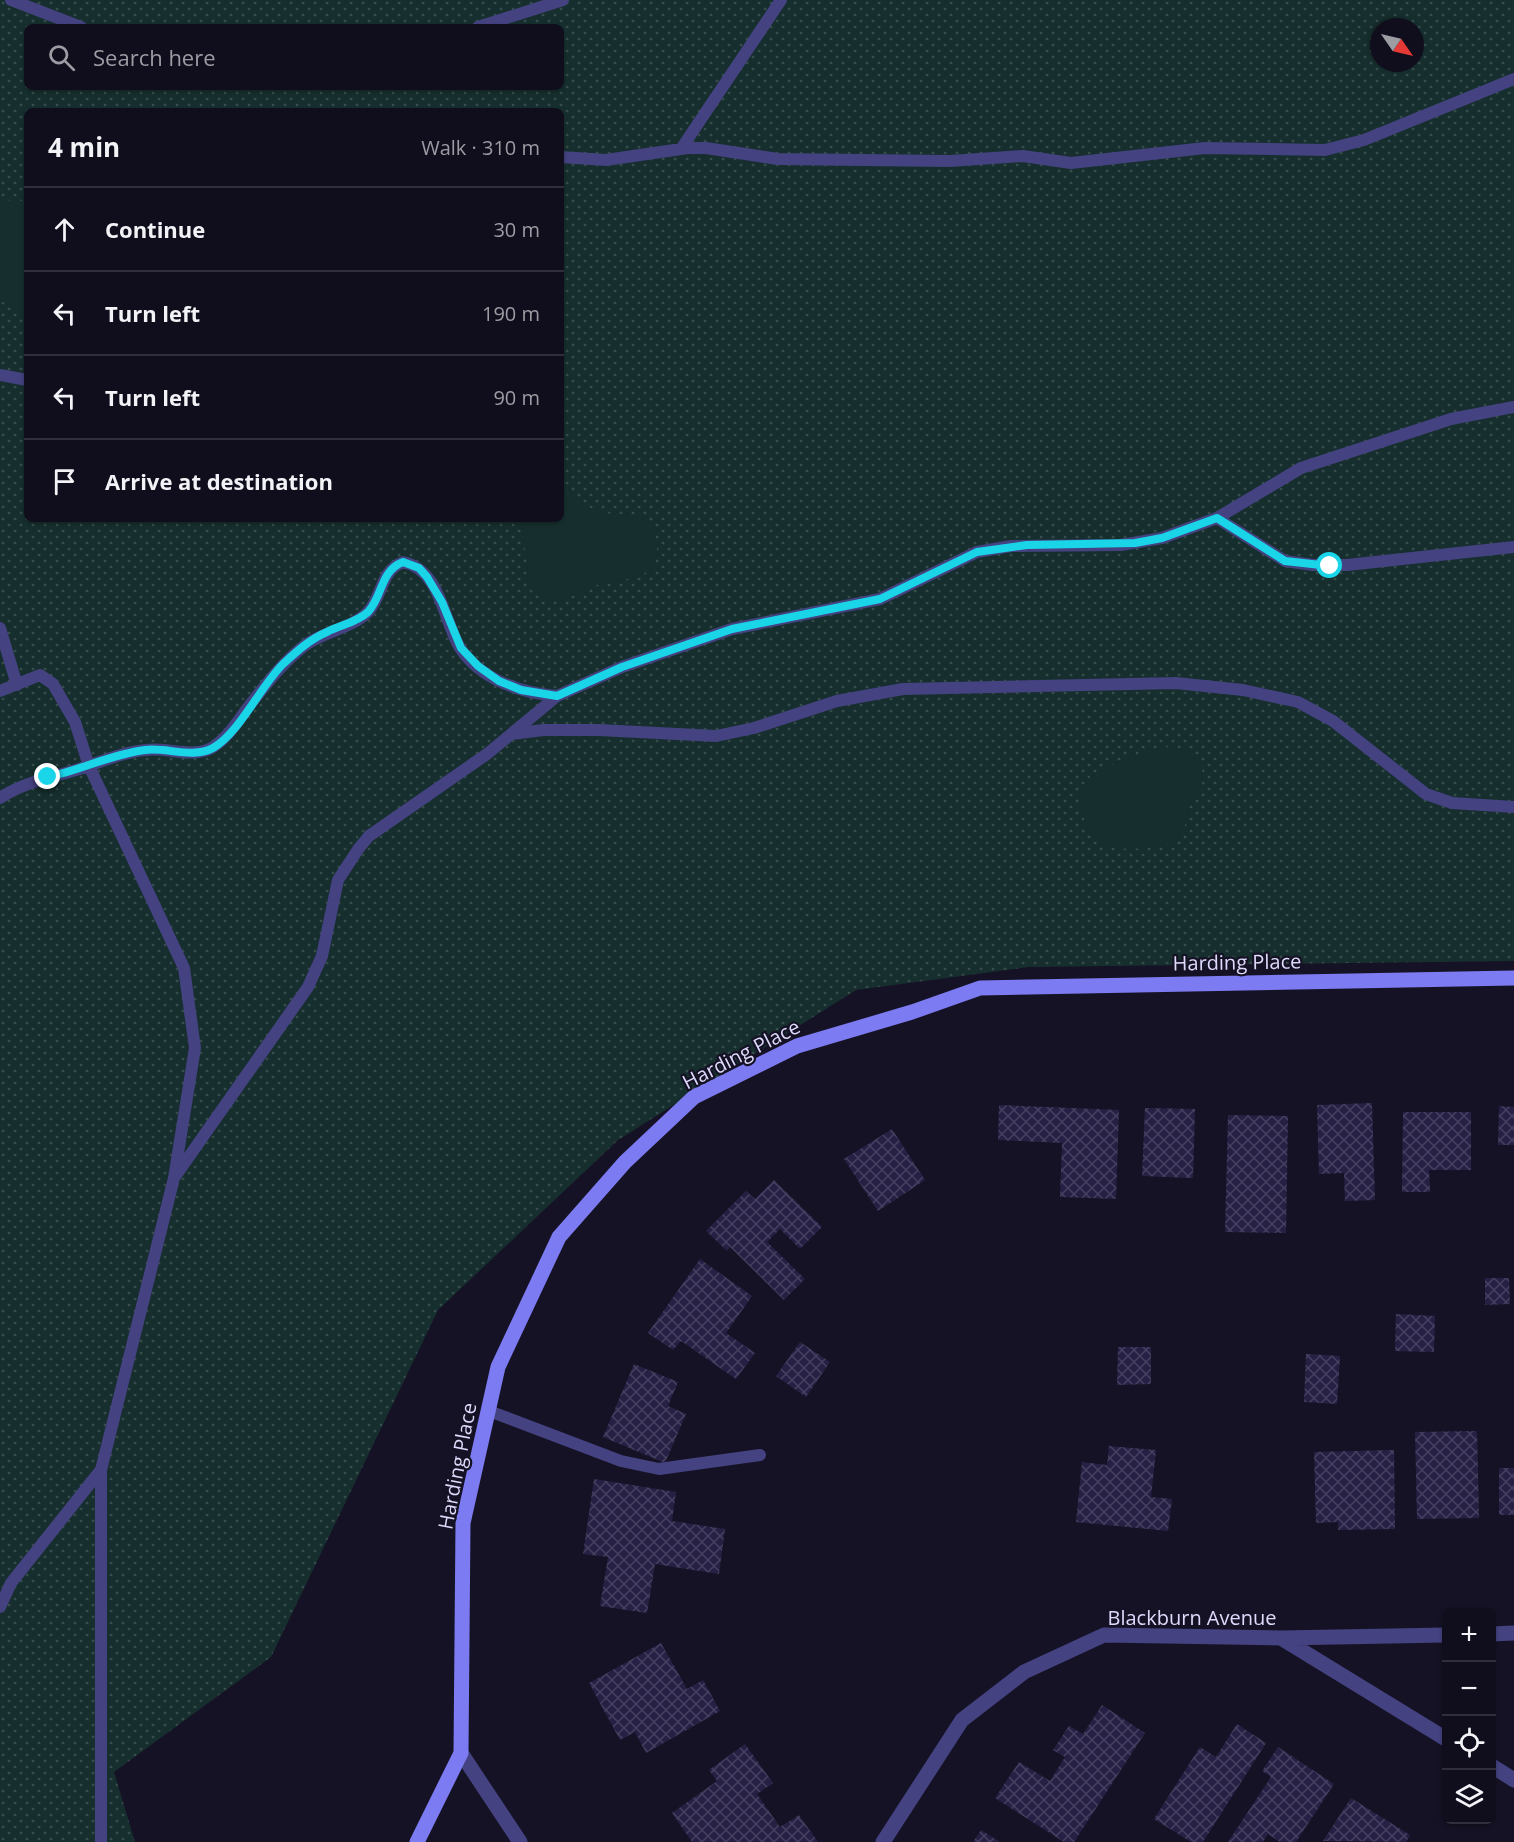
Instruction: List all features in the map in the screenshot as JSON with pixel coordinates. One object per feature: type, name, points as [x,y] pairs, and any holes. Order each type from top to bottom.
[{"type":"main road","name":"Harding Place","points":[[417,1842],[461,1753],[463,1523],[498,1367],[559,1237],[625,1162],[694,1097],[797,1046],[912,1012],[980,988],[1514,978]]},
{"type":"street","points":[[1496,1634],[1514,1634]]},
{"type":"street","name":"Blackburn Avenue","points":[[883,1842],[962,1720],[1024,1672],[1104,1635],[1281,1638],[1442,1635]]},
{"type":"street","points":[[1281,1638],[1442,1737]]},
{"type":"street","points":[[461,1753],[520,1842]]},
{"type":"street","points":[[1496,1769],[1514,1780]]},
{"type":"lane","points":[[11,0],[73,24]]},
{"type":"lane","points":[[487,24],[563,0]]},
{"type":"lane","points":[[681,150],[781,0]]},
{"type":"lane","points":[[564,157],[606,160],[706,148],[794,159],[950,161],[1023,156],[1071,164],[1205,148],[1325,150],[1364,140],[1514,79]]},
{"type":"lane","points":[[0,375],[24,379]]},
{"type":"lane","points":[[174,1178],[312,980],[322,956],[338,880],[351,858],[369,836],[511,735],[557,696],[622,667],[739,627],[880,599],[977,552],[1027,545],[1135,543],[1162,538],[1217,518],[1287,474],[1301,468],[1451,419],[1514,407]]},
{"type":"lane","points":[[1217,518],[1285,561],[1313,565],[1347,565],[1514,547]]},
{"type":"lane","points":[[0,798],[39,780],[147,749],[194,753],[212,748],[229,733],[273,674],[300,649],[327,631],[362,617],[369,610],[388,573],[395,565],[403,562],[419,568],[427,577],[442,602],[461,648],[478,666],[499,681],[521,690],[557,696]]},
{"type":"lane","points":[[0,628],[17,685]]},
{"type":"lane","points":[[0,691],[40,675],[53,684],[75,722],[89,766],[184,968],[195,1047],[174,1178],[101,1470],[101,1842]]},
{"type":"lane","points":[[511,735],[543,730],[599,730],[716,736],[754,728],[837,701],[903,689],[1091,682],[1176,683],[1254,691],[1298,702],[1334,721],[1426,794],[1452,803],[1514,807]]},
{"type":"lane","points":[[489,1411],[621,1461],[659,1469],[760,1455]]},
{"type":"lane","points":[[0,1606],[10,1583],[90,1488],[101,1470]]},
{"type":"green space","points":[[0,0],[1514,0],[1514,961],[1029,967],[856,990],[618,1140],[438,1310],[271,1657],[114,1772],[135,1842],[0,1842]]},
{"type":"green space","points":[[0,200],[24,201],[24,314],[0,300]]},
{"type":"green space","points":[[564,493],[598,511],[640,518],[652,528],[657,550],[652,570],[633,578],[591,586],[565,600],[548,602],[534,593],[530,587],[521,522],[564,522]]},
{"type":"green space","points":[[1166,747],[1187,753],[1202,768],[1202,783],[1189,807],[1180,837],[1164,845],[1131,849],[1107,845],[1098,839],[1090,830],[1081,808],[1084,786],[1090,777],[1126,759]]},
{"type":"building","points":[[1372,1103],[1375,1200],[1345,1201],[1344,1173],[1319,1174],[1317,1105]]},
{"type":"building","points":[[999,1105],[1119,1110],[1116,1199],[1060,1197],[1062,1143],[998,1140]]},
{"type":"building","points":[[1499,1106],[1514,1107],[1514,1145],[1498,1145]]},
{"type":"building","points":[[1145,1108],[1195,1109],[1193,1178],[1142,1176]]},
{"type":"building","points":[[1403,1112],[1471,1112],[1471,1170],[1429,1170],[1430,1192],[1402,1192]]},
{"type":"building","points":[[1228,1115],[1288,1116],[1286,1233],[1225,1232]]},
{"type":"building","points":[[892,1129],[925,1180],[878,1211],[844,1159]]},
{"type":"building","points":[[774,1180],[822,1227],[800,1249],[780,1229],[767,1242],[805,1279],[784,1300],[730,1247],[727,1251],[706,1231],[746,1191],[755,1199]]},
{"type":"building","points":[[700,1259],[752,1296],[726,1333],[755,1353],[736,1379],[681,1341],[673,1350],[648,1333]]},
{"type":"building","points":[[1485,1278],[1509,1278],[1510,1304],[1485,1305]]},
{"type":"building","points":[[1396,1314],[1435,1316],[1434,1352],[1395,1351]]},
{"type":"building","points":[[800,1342],[830,1362],[806,1397],[776,1376]]},
{"type":"building","points":[[1118,1347],[1151,1347],[1151,1384],[1117,1385]]},
{"type":"building","points":[[1306,1354],[1340,1356],[1337,1404],[1304,1402]]},
{"type":"building","points":[[634,1364],[678,1382],[668,1406],[686,1414],[665,1463],[603,1437]]},
{"type":"building","points":[[1477,1431],[1479,1518],[1417,1519],[1415,1432]]},
{"type":"building","points":[[1109,1446],[1156,1450],[1151,1497],[1172,1499],[1168,1531],[1076,1522],[1082,1462],[1107,1465]]},
{"type":"building","points":[[1394,1450],[1395,1529],[1338,1530],[1338,1522],[1316,1523],[1314,1452]]},
{"type":"building","points":[[1499,1468],[1514,1468],[1514,1515],[1499,1515]]},
{"type":"building","points":[[594,1479],[676,1492],[672,1521],[725,1529],[719,1574],[655,1564],[647,1613],[600,1606],[608,1557],[583,1554]]},
{"type":"building","points":[[661,1643],[687,1689],[703,1680],[720,1711],[646,1753],[635,1732],[620,1740],[589,1683]]},
{"type":"building","points":[[1102,1705],[1145,1733],[1074,1842],[1064,1842],[995,1798],[1019,1762],[1050,1781],[1065,1757],[1053,1750],[1069,1726],[1083,1734]]},
{"type":"building","points":[[1237,1724],[1266,1743],[1203,1842],[1191,1842],[1154,1819],[1200,1747],[1216,1757]]},
{"type":"building","points":[[745,1744],[773,1783],[757,1794],[780,1827],[799,1815],[818,1842],[692,1842],[672,1813],[717,1781],[709,1770]]},
{"type":"building","points":[[1278,1747],[1334,1784],[1296,1842],[1280,1842],[1268,1834],[1263,1842],[1228,1842],[1271,1777],[1262,1771]]},
{"type":"building","points":[[1351,1798],[1410,1835],[1406,1842],[1323,1841]]},
{"type":"building","points":[[981,1830],[1000,1842],[973,1842]]},
{"type":"route","points":[[48,777],[147,749],[194,753],[212,748],[229,733],[273,674],[295,653],[327,631],[362,617],[375,603],[382,582],[388,573],[395,565],[403,562],[419,568],[427,577],[442,602],[461,648],[478,666],[499,681],[521,690],[557,696],[622,667],[732,629],[880,599],[962,558],[994,548],[1027,545],[1121,545],[1162,538],[1217,518],[1285,561],[1330,566]]}]
